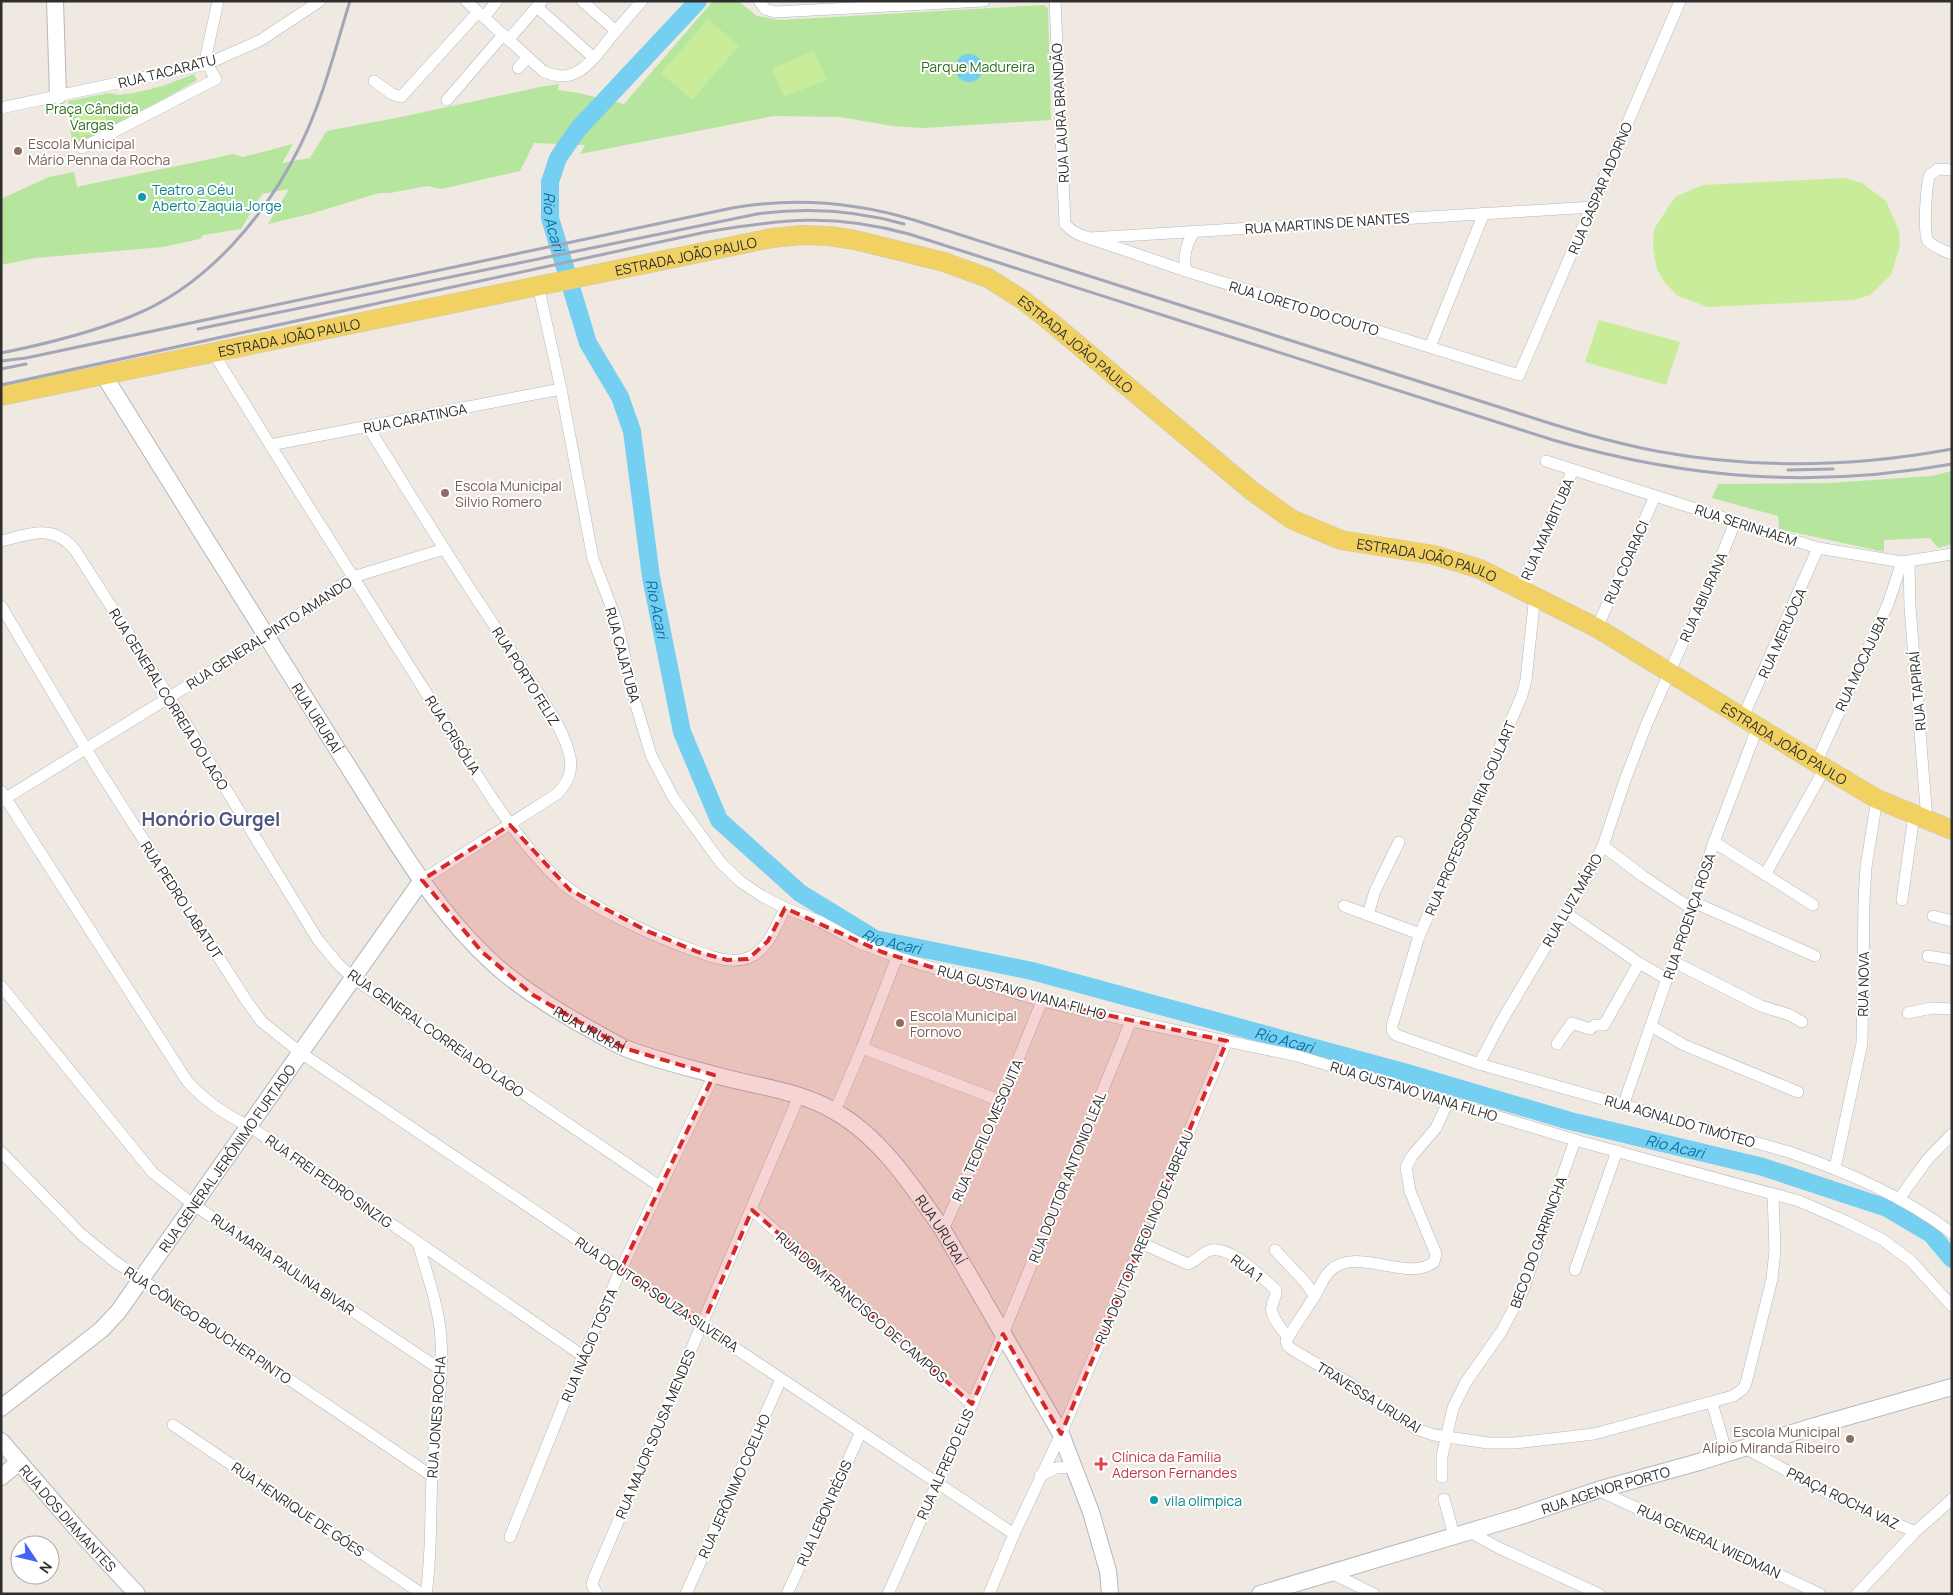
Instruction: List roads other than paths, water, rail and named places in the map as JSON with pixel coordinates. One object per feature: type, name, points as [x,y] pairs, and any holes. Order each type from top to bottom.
[{"type":"main road","name":"ESTRADA JOÃO PAULO","points":[[1,396],[772,238],[801,235],[830,236],[855,240],[970,270],[1003,287],[1045,317],[1252,491],[1291,519],[1341,540],[1434,554],[1480,569],[1597,628],[1820,766],[1877,799],[1952,830]]},
{"type":"street","points":[[55,1],[58,96]]},
{"type":"street","points":[[82,148],[216,79],[207,64],[206,56],[218,1]]},
{"type":"street","name":"RUA TACARATU","points":[[1,108],[207,64],[261,40],[320,1]]},
{"type":"street","points":[[466,1],[543,70],[558,77],[579,71],[588,65],[639,2]]},
{"type":"street","points":[[374,81],[392,94],[401,97],[481,14],[497,1]]},
{"type":"street","points":[[582,1],[616,31]]},
{"type":"street","points":[[759,1],[765,8],[775,12],[984,1]]},
{"type":"street","name":"RUA LAURA BRANDÃO","points":[[1055,1],[1065,224],[1074,233],[1089,238]]},
{"type":"street","name":"RUA GASPAR ADORNO","points":[[1519,375],[1680,1]]},
{"type":"street","points":[[447,100],[540,4],[594,58]]},
{"type":"street","points":[[518,68],[528,57]]},
{"type":"street","points":[[1952,170],[1938,169],[1928,179],[1926,237],[1931,243],[1952,254]]},
{"type":"street","name":"RUA MARTINS DE NANTES","points":[[1089,238],[1593,206]]},
{"type":"street","points":[[1430,347],[1484,213]]},
{"type":"street","points":[[1186,271],[1184,256],[1189,239],[1194,232]]},
{"type":"street","name":"RUA LORETO DO COUTO","points":[[1089,238],[1186,271],[1519,375]]},
{"type":"street","name":"RUA CAJATUBA","points":[[543,284],[593,559],[617,622],[633,695],[650,755],[673,798],[721,863],[741,882],[785,908],[820,922]]},
{"type":"street","name":"RUA CRISÓLIA","points":[[213,352],[353,578],[510,825],[570,890],[629,922],[675,943],[727,960],[748,959],[768,941],[785,908]]},
{"type":"street","name":"RUA URURAÍ","points":[[103,374],[267,638],[422,880],[452,921],[482,952],[504,973],[533,995],[563,1015],[624,1048],[714,1075],[800,1096],[835,1111],[874,1141],[922,1199],[943,1230],[1061,1434],[1091,1512],[1108,1571],[1110,1594]]},
{"type":"street","name":"RUA CARATINGA","points":[[270,445],[561,389]]},
{"type":"street","name":"RUA PORTO FELIZ","points":[[368,427],[558,726],[566,742],[570,758],[571,769],[568,779],[557,794],[422,880]]},
{"type":"street","name":"RUA SERINHAEM","points":[[1546,461],[1818,548],[1906,562],[1952,554]]},
{"type":"street","name":"RUA MAMBITUBA","points":[[1528,592],[1573,470]]},
{"type":"street","name":"RUA COARACI","points":[[1597,628],[1655,496]]},
{"type":"street","name":"RUA ABIURANA","points":[[1670,672],[1735,522]]},
{"type":"street","name":"RUA GENERAL CORREIA DO LAGO","points":[[1,540],[46,533],[60,535],[68,542],[169,698],[318,940],[339,965],[353,978],[661,1187]]},
{"type":"street","name":"RUA MERUÓCA","points":[[1751,722],[1818,548]]},
{"type":"street","name":"RUA GENERAL PINTO AMANDO","points":[[3,796],[86,749],[267,638],[353,578],[444,549]]},
{"type":"street","name":"RUA MOCAJUBA","points":[[1765,874],[1820,766],[1906,562]]},
{"type":"street","name":"RUA TAPIRAÍ","points":[[1902,900],[1920,818],[1910,607],[1906,562]]},
{"type":"street","name":"RUA PROFESSORA IRIA GOULART","points":[[1396,1035],[1392,1030],[1392,1026],[1420,934],[1522,695],[1527,673],[1528,592]]},
{"type":"street","points":[[1888,604],[1910,607]]},
{"type":"street","name":"RUA PEDRO LABATUT","points":[[1,606],[86,749],[246,1000],[262,1022],[301,1053]]},
{"type":"street","name":"RUA LUIZ MÁRIO","points":[[1479,1064],[1506,1014],[1586,879],[1603,846],[1635,752],[1670,672]]},
{"type":"street","name":"RUA PROENÇA ROSA","points":[[1623,1106],[1714,842],[1751,722]]},
{"type":"street","name":"RUA FREI PEDRO SINZIG","points":[[3,796],[196,1091],[217,1109],[249,1126],[583,1356]]},
{"type":"street","name":"RUA NOVA","points":[[1835,1168],[1862,1043],[1865,892],[1873,818],[1877,799]]},
{"type":"street","points":[[1368,915],[1378,884],[1399,842]]},
{"type":"street","points":[[1714,842],[1813,905]]},
{"type":"street","points":[[1603,846],[1644,877],[1692,905],[1815,956]]},
{"type":"street","name":"RUA GENERAL JERÔNIMO FURTADO","points":[[1,1408],[101,1330],[118,1312],[422,880]]},
{"type":"street","points":[[1344,906],[1420,934]]},
{"type":"street","points":[[1566,913],[1639,963],[1667,979]]},
{"type":"street","points":[[1933,916],[1952,921]]},
{"type":"street","name":"RUA GUSTAVO VIANA FILHO","points":[[820,922],[857,942],[897,957],[1042,1001],[1298,1056],[1575,1140],[1799,1201],[1883,1240],[1911,1260],[1952,1306]]},
{"type":"street","points":[[1928,956],[1952,960]]},
{"type":"street","points":[[835,1111],[862,1048],[897,957]]},
{"type":"street","points":[[1674,962],[1761,1006],[1790,1015],[1802,1022]]},
{"type":"street","points":[[1557,1044],[1572,1023],[1590,1029],[1595,1025],[1604,1026],[1639,963]]},
{"type":"street","name":"RUA MARIA PAULINA BIVAR","points":[[1,986],[152,1173],[194,1205],[441,1370]]},
{"type":"street","name":"RUA TEOFILO MESQUITA","points":[[943,1230],[1001,1101],[1042,1001]]},
{"type":"street","points":[[1908,1013],[1932,1008],[1952,1009]]},
{"type":"street","name":"RUA DOUTOR ANTONIO LEAL","points":[[1003,1334],[1131,1021]]},
{"type":"street","points":[[1651,1026],[1684,1045],[1798,1092]]},
{"type":"street","name":"RUA AGNALDO TIMÓTEO","points":[[1396,1035],[1479,1064],[1789,1152],[1835,1168],[1899,1199],[1952,1233]]},
{"type":"street","name":"RUA DOUTOR AREOLINO DE ABREAU","points":[[989,1594],[1040,1476],[1061,1434],[1227,1041]]},
{"type":"street","points":[[862,1048],[1001,1101]]},
{"type":"street","name":"RUA DOUTOR SOUZA SILVEIRA","points":[[301,1053],[622,1269],[702,1326],[1014,1534]]},
{"type":"street","name":"RUA INÁCIO TOSTA","points":[[510,1537],[583,1356],[714,1075]]},
{"type":"street","name":"RUA MAJOR SOUSA MENDES","points":[[597,1594],[592,1585],[594,1578],[800,1096]]},
{"type":"street","points":[[1288,1338],[1330,1271],[1341,1263],[1353,1261],[1409,1268],[1429,1265],[1434,1262],[1436,1254],[1410,1191],[1406,1167],[1412,1156],[1436,1128],[1448,1102]]},
{"type":"street","points":[[1899,1199],[1927,1160],[1952,1134]]},
{"type":"street","name":"BECO DO GARRINCHA","points":[[1442,1477],[1441,1466],[1445,1437],[1457,1398],[1501,1332],[1522,1293],[1575,1140]]},
{"type":"street","points":[[1575,1270],[1617,1151]]},
{"type":"street","name":"RUA CÔNEGO BOUCHER PINTO","points":[[1,1152],[82,1234],[141,1281],[432,1476]]},
{"type":"street","name":"TRAVESSA URURAI","points":[[1288,1338],[1286,1344],[1289,1348],[1349,1383],[1394,1415],[1424,1433],[1445,1437],[1488,1443],[1515,1443],[1594,1434],[1712,1403],[1738,1394],[1746,1383],[1772,1279],[1774,1250],[1773,1194]]},
{"type":"street","name":"RUA DOM FRANCISCO DE CAMPOS","points":[[752,1210],[972,1404]]},
{"type":"street","name":"RUA JONES ROCHA","points":[[418,1243],[436,1310],[441,1338],[441,1370],[432,1476],[432,1539],[426,1594]]},
{"type":"street","name":"RUA 1","points":[[1141,1243],[1188,1264],[1203,1253],[1217,1250],[1230,1254],[1243,1262],[1276,1290],[1277,1294],[1272,1304],[1272,1310],[1288,1338]]},
{"type":"street","points":[[1275,1250],[1305,1282],[1315,1296]]},
{"type":"street","name":"RUA ALFREDO ELIS","points":[[888,1594],[1003,1334]]},
{"type":"street","name":"RUA JERÔNIMO COELHO","points":[[686,1594],[781,1379]]},
{"type":"street","name":"RUA AGENOR PORTO","points":[[1260,1594],[1518,1517],[1598,1490],[1952,1387]]},
{"type":"street","points":[[1712,1403],[1727,1454]]},
{"type":"street","name":"RUA HENRIQUE DE GÓES","points":[[174,1424],[422,1594]]},
{"type":"street","name":"RUA LEBON RÉGIS","points":[[787,1594],[861,1432]]},
{"type":"street","name":"RUA DOS DIAMANTES","points":[[1,1441],[137,1594]]},
{"type":"street","name":"PRAÇA ROCHA VAZ","points":[[1745,1448],[1826,1492],[1915,1532]]},
{"type":"street","points":[[1,1477],[19,1462]]},
{"type":"street","points":[[1040,1476],[1056,1468],[1074,1467]]},
{"type":"street","name":"RUA GENERAL WIEDMAN","points":[[1598,1490],[1820,1594]]},
{"type":"street","points":[[1444,1499],[1461,1533],[1499,1548],[1599,1594]]},
{"type":"street","points":[[1857,1594],[1915,1532],[1952,1499]]},
{"type":"street","points":[[1331,1573],[1374,1594]]},
{"type":"water","points":[[969,54],[979,58],[983,68],[979,78],[969,82],[959,78],[955,68],[959,58]]},
{"type":"waterway","name":"Rio Acari","points":[[698,1],[578,129],[558,158],[550,182],[550,218],[588,343],[620,397],[632,431],[651,577],[682,732],[719,820],[800,893],[875,939],[1032,971],[1407,1073],[1570,1121],[1763,1167],[1887,1208],[1931,1234],[1952,1259]]},
{"type":"railway","points":[[1,353],[68,338],[132,316],[159,303],[185,287],[232,246],[270,197],[287,171],[301,144],[322,92],[350,1]]},
{"type":"railway","points":[[1,361],[26,358],[732,208],[778,203],[824,203],[869,209],[914,220],[1549,423],[1656,451],[1730,461],[1804,463],[1878,459],[1952,449]]},
{"type":"railway","points":[[198,329],[757,214],[813,210],[831,211],[886,219],[904,224]]},
{"type":"railway","points":[[1,385],[706,232],[784,221],[808,220],[856,223],[909,234],[1553,440],[1653,464],[1751,476],[1800,478],[1900,472],[1952,464]]},
{"type":"railway","points":[[1,369],[26,364]]},
{"type":"railway","points":[[1788,470],[1833,469]]},
{"type":"place","name":"Escola Municipal Mário Penna da Rocha","points":[[18,151]]},
{"type":"place","name":"Teatro a Céu Aberto Zaquia Jorge","points":[[142,197]]},
{"type":"place","name":"Escola Municipal Silvio Romero","points":[[445,493]]},
{"type":"place","name":"Escola Municipal Fornovo","points":[[900,1023]]},
{"type":"place","name":"Escola Municipal Alípio Miranda Ribeiro","points":[[1850,1439]]},
{"type":"place","name":"Clínica da Família Aderson Fernandes","points":[[1101,1464]]},
{"type":"place","name":"vila olimpica","points":[[1154,1500]]},
{"type":"district","name":"Honório Gurgel","points":[[211,819]]},
{"type":"park label","name":"Parque Madureira","points":[[978,66]]},
{"type":"park label","name":"Praça Cândida Vargas","points":[[92,116]]}]
